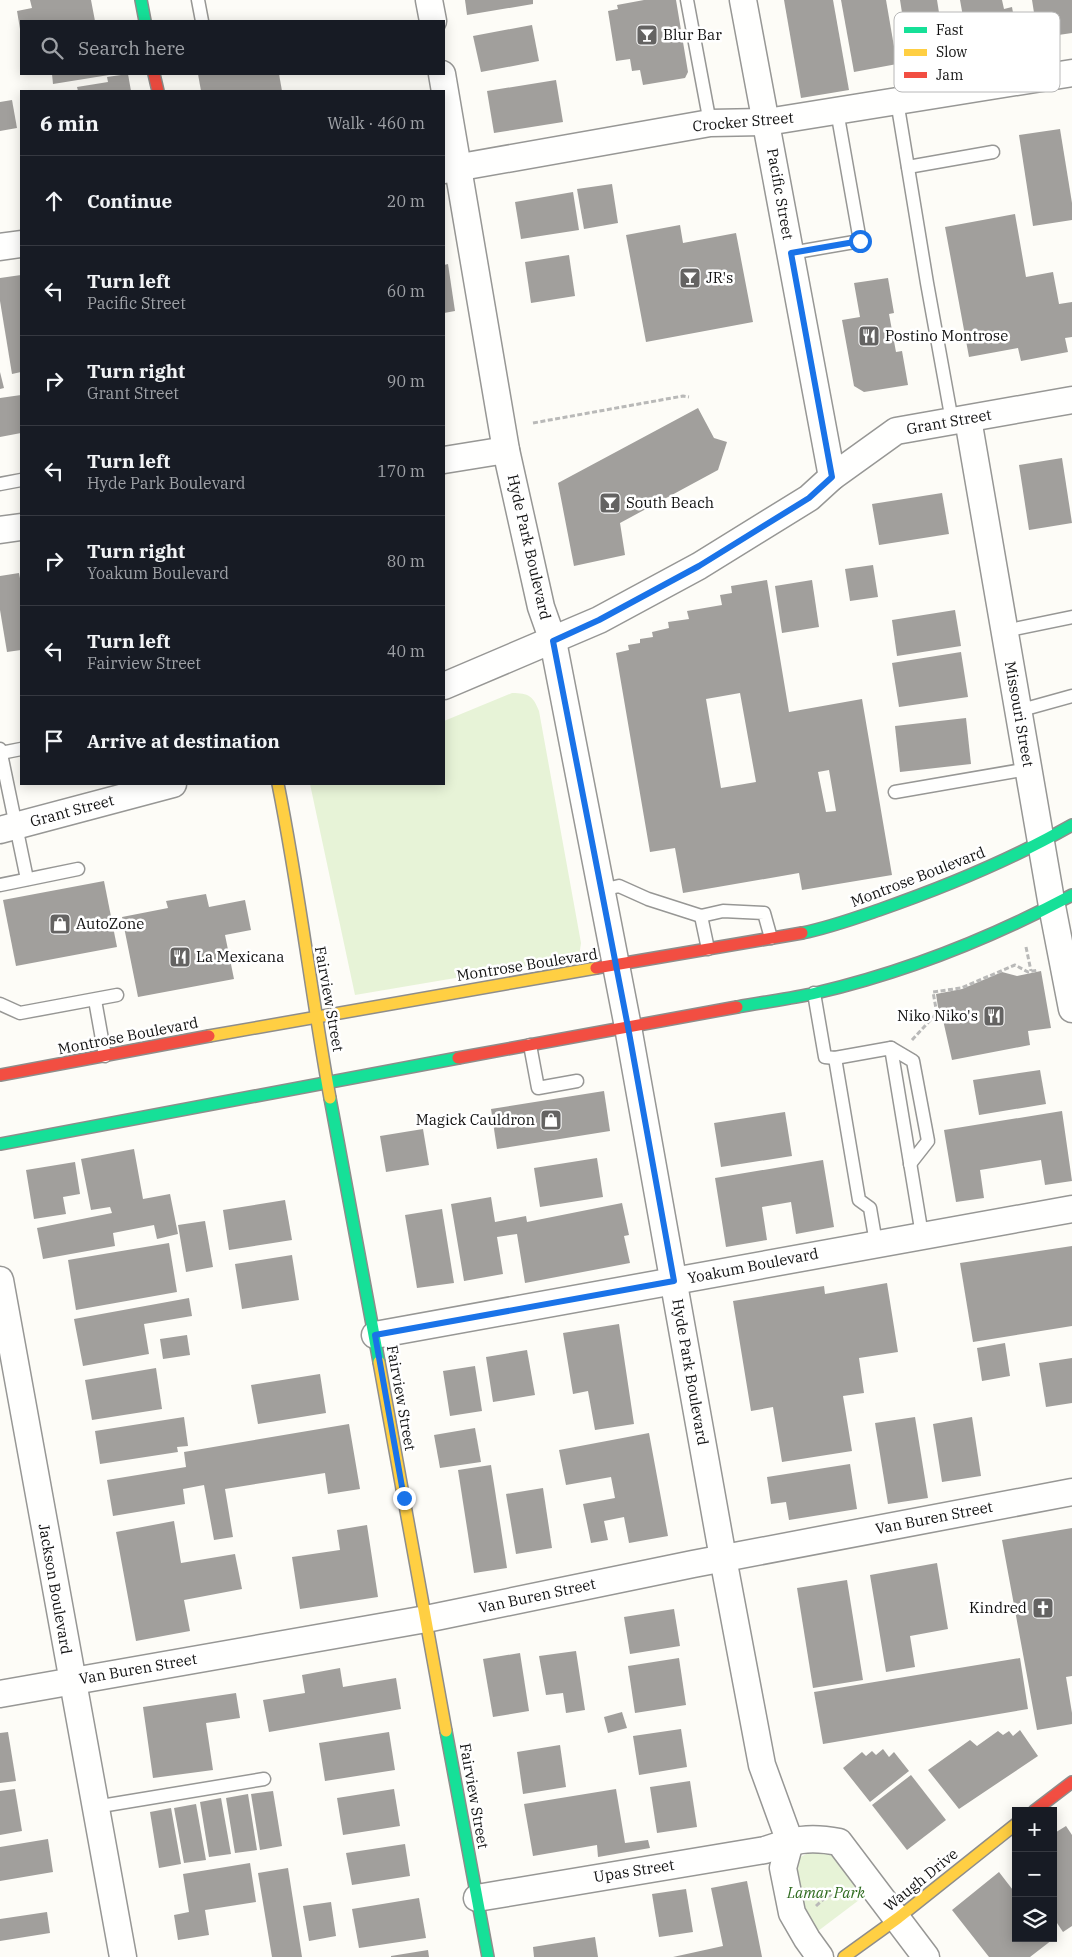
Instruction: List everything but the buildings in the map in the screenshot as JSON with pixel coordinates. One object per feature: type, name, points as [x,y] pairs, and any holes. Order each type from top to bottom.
[{"type":"main road","points":[[141,0],[145,20]]},
{"type":"main road","points":[[154,75],[158,90]]},
{"type":"main road","name":"Fairview Street","points":[[278,785],[315,1016],[488,1957]]},
{"type":"main road","name":"Montrose Boulevard","points":[[0,1075],[315,1016],[823,930],[926,894],[1042,843],[1072,825]]},
{"type":"main road","points":[[0,1144],[328,1081],[814,993],[864,981],[960,948],[1062,901]]},
{"type":"main road","points":[[1039,1807],[1072,1782]]},
{"type":"main road","name":"Waugh Drive","points":[[844,1957],[898,1918],[1012,1827]]},
{"type":"street","points":[[429,0],[433,20]]},
{"type":"street","name":"Pacific Street","points":[[743,0],[832,477]]},
{"type":"street","name":"Hyde Park Boulevard","points":[[442,75],[444,90]]},
{"type":"street","name":"Crocker Street","points":[[451,168],[710,123],[767,122],[953,92]]},
{"type":"street","name":"Hyde Park Boulevard","points":[[445,105],[451,168],[506,450],[541,607],[553,641],[602,890],[762,1765],[790,1842]]},
{"type":"street","points":[[0,247],[20,244]]},
{"type":"street","name":"Grant Street","points":[[445,686],[599,620],[699,566],[809,498],[832,477],[896,430],[1072,400]]},
{"type":"street","name":"Missouri Street","points":[[960,420],[1005,631],[1042,843],[1062,901],[1072,1009]]},
{"type":"street","points":[[445,460],[506,450]]},
{"type":"street","points":[[0,530],[20,527]]},
{"type":"street","name":"Grant Street","points":[[7,828],[124,790],[165,785]]},
{"type":"street","name":"Yoakum Boulevard","points":[[375,1335],[1072,1209]]},
{"type":"street","name":"Jackson Boulevard","points":[[0,1280],[123,1957]]},
{"type":"street","name":"Van Buren Street","points":[[0,1694],[426,1619],[723,1558],[1072,1492]]},
{"type":"street","points":[[820,1957],[792,1913],[783,1868],[790,1842],[817,1838],[839,1842],[926,1957]]},
{"type":"street","name":"Upas Street","points":[[477,1898],[765,1850],[790,1842]]},
{"type":"lane","points":[[198,0],[202,20]]},
{"type":"lane","points":[[687,0],[710,123]]},
{"type":"lane","points":[[897,101],[908,167],[960,420]]},
{"type":"lane","points":[[791,253],[860,241],[837,111]]},
{"type":"lane","points":[[908,167],[993,152]]},
{"type":"lane","points":[[0,484],[20,480]]},
{"type":"lane","points":[[1005,631],[1072,617]]},
{"type":"lane","points":[[1018,711],[1072,696]]},
{"type":"lane","points":[[20,749],[0,751],[7,828],[27,879]]},
{"type":"lane","points":[[895,792],[1028,769]]},
{"type":"lane","points":[[0,885],[78,869]]},
{"type":"lane","points":[[602,890],[619,886],[648,899],[701,916],[723,911],[764,913],[771,938]]},
{"type":"lane","points":[[701,916],[708,949]]},
{"type":"lane","points":[[814,993],[825,1057],[835,1058],[891,1048],[913,1061],[928,1141],[910,1164]]},
{"type":"lane","points":[[0,1004],[20,1013],[117,995]]},
{"type":"lane","points":[[95,1000],[105,1056]]},
{"type":"lane","points":[[530,1045],[538,1088],[577,1081]]},
{"type":"lane","points":[[891,1048],[922,1235]]},
{"type":"lane","points":[[835,1058],[859,1200],[870,1208],[876,1243]]},
{"type":"lane","points":[[95,1807],[264,1779]]},
{"type":"path","points":[[533,423],[682,396],[689,397]]},
{"type":"path","points":[[1024,942],[1031,971]]},
{"type":"path","points":[[891,1048],[913,1040],[938,1013],[933,992],[961,988],[1015,965],[1028,972],[1043,969]]},
{"type":"path","points":[[820,1914],[815,1907],[826,1897],[843,1890],[848,1896]]},
{"type":"green space","points":[[512,693],[530,696],[535,702],[539,711],[581,943],[579,957],[355,995],[310,785],[445,785],[445,721]]},
{"type":"green space","name":"Lamar Park","points":[[813,1851],[829,1852],[863,1897],[818,1931],[802,1908],[792,1866],[796,1859]]},
{"type":"traffic: fast","points":[[141,0],[145,20]]},
{"type":"traffic: fast","points":[[802,933],[850,920],[953,882],[1025,850],[1072,825]]},
{"type":"traffic: fast","points":[[737,1007],[816,993],[883,975],[947,952],[1010,926],[1072,895]]},
{"type":"traffic: fast","points":[[0,1144],[458,1058]]},
{"type":"traffic: fast","points":[[330,1098],[379,1362]]},
{"type":"traffic: fast","points":[[446,1731],[488,1957]]},
{"type":"traffic: slow","points":[[278,785],[330,1098]]},
{"type":"traffic: slow","points":[[209,1036],[596,968]]},
{"type":"traffic: slow","points":[[379,1362],[446,1731]]},
{"type":"traffic: slow","points":[[844,1957],[898,1918],[1012,1827]]},
{"type":"traffic: jam","points":[[154,75],[158,90]]},
{"type":"traffic: jam","points":[[596,968],[802,933]]},
{"type":"traffic: jam","points":[[458,1058],[737,1007]]},
{"type":"traffic: jam","points":[[0,1075],[209,1036]]},
{"type":"traffic: jam","points":[[1039,1807],[1072,1782]]},
{"type":"place","name":"Blur Bar","points":[[647,35]]},
{"type":"place","name":"JR's","points":[[690,278]]},
{"type":"place","name":"Postino Montrose","points":[[869,336]]},
{"type":"place","name":"South Beach","points":[[610,503]]},
{"type":"place","name":"AutoZone","points":[[60,924]]},
{"type":"place","name":"La Mexicana","points":[[180,957]]},
{"type":"place","name":"Niko Niko's","points":[[994,1016]]},
{"type":"place","name":"Magick Cauldron","points":[[551,1120]]},
{"type":"place","name":"Kindred","points":[[1043,1608]]},
{"type":"route","points":[[404,1498],[375,1335],[674,1281],[628,1027],[553,641],[599,620],[699,566],[809,498],[832,477],[805,339],[791,253],[860,241]]}]
